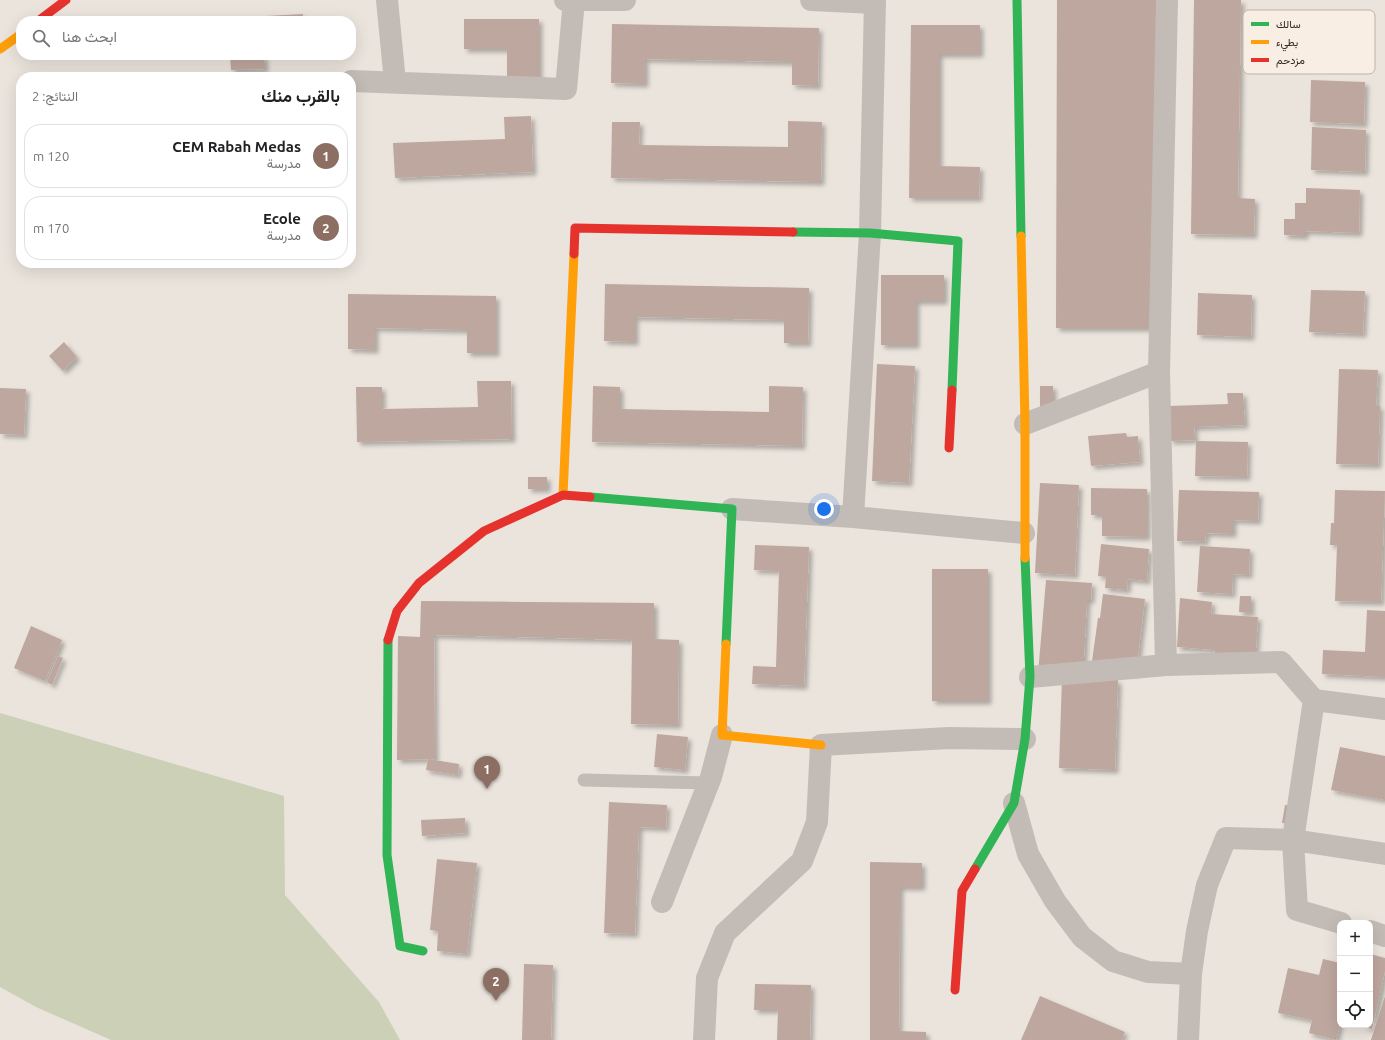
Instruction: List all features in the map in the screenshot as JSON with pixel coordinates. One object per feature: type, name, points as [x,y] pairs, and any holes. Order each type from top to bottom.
[{"type":"main road","points":[[45,16],[66,0]]},
{"type":"main road","points":[[955,990],[962,891],[1014,803],[1025,739],[1030,677],[1024,533],[1025,424],[1017,0]]},
{"type":"main road","points":[[0,49],[16,38]]},
{"type":"main road","points":[[563,495],[575,228],[870,233],[958,241],[949,448]]},
{"type":"main road","points":[[423,951],[400,946],[387,855],[388,639],[397,611],[419,583],[484,531],[563,495],[732,509],[722,735],[821,745]]},
{"type":"street","points":[[387,0],[395,82]]},
{"type":"street","points":[[565,0],[625,0]]},
{"type":"street","points":[[356,80],[566,89],[574,0]]},
{"type":"street","points":[[811,0],[875,2],[870,233],[853,517]]},
{"type":"street","points":[[1166,665],[1159,372],[1167,0]]},
{"type":"street","points":[[1025,424],[1159,372]]},
{"type":"street","points":[[732,509],[853,517],[1024,533]]},
{"type":"street","points":[[1030,677],[1166,665],[1281,662],[1314,700],[1385,709]]},
{"type":"street","points":[[1314,700],[1293,840],[1297,910],[1337,922]]},
{"type":"street","points":[[662,902],[708,783],[722,735]]},
{"type":"street","points":[[704,1040],[707,978],[725,933],[802,861],[817,822],[821,745],[949,738],[1025,739]]},
{"type":"street","points":[[1014,803],[1028,854],[1055,901],[1082,937],[1113,961],[1148,972],[1191,974]]},
{"type":"street","points":[[1188,1040],[1191,974],[1197,931],[1207,885],[1226,838],[1293,840],[1385,854]]},
{"type":"street","points":[[1373,932],[1385,936]]},
{"type":"lane","points":[[584,780],[708,783]]},
{"type":"green space","points":[[0,713],[284,796],[285,895],[379,1002],[400,1040],[111,1040],[36,1007],[0,987]]},
{"type":"building","points":[[1057,0],[1158,0],[1157,328],[1056,328]]},
{"type":"building","points":[[1194,0],[1241,0],[1238,198],[1255,199],[1254,235],[1191,234]]},
{"type":"building","points":[[303,14],[303,16],[266,16]]},
{"type":"building","points":[[464,19],[539,19],[539,80],[507,81],[507,49],[464,49]]},
{"type":"building","points":[[612,24],[819,28],[818,86],[792,85],[792,62],[645,59],[645,84],[611,83]]},
{"type":"building","points":[[911,25],[980,25],[980,54],[939,54],[939,166],[980,167],[979,198],[909,198]]},
{"type":"building","points":[[230,60],[264,60],[265,69],[231,70]]},
{"type":"building","points":[[1311,80],[1365,82],[1364,124],[1310,122]]},
{"type":"building","points":[[531,116],[533,172],[395,178],[393,143],[505,139],[504,117]]},
{"type":"building","points":[[788,121],[822,122],[821,182],[611,178],[612,122],[640,122],[639,145],[788,147]]},
{"type":"building","points":[[1312,127],[1366,130],[1365,172],[1311,170]]},
{"type":"building","points":[[1306,188],[1360,190],[1359,233],[1305,231],[1305,236],[1284,235],[1284,219],[1295,219],[1295,203],[1306,203]]},
{"type":"building","points":[[881,275],[944,275],[944,301],[916,301],[916,345],[881,345]]},
{"type":"building","points":[[605,284],[809,288],[808,343],[784,343],[784,320],[635,317],[635,342],[604,341]]},
{"type":"building","points":[[1311,290],[1365,291],[1363,334],[1309,332]]},
{"type":"building","points":[[1198,293],[1252,295],[1251,337],[1197,335]]},
{"type":"building","points":[[348,294],[496,296],[496,353],[467,353],[467,330],[375,328],[375,350],[348,349]]},
{"type":"building","points":[[64,342],[77,357],[63,371],[49,356]]},
{"type":"building","points":[[877,364],[915,366],[909,483],[872,481]]},
{"type":"building","points":[[1339,369],[1378,370],[1376,406],[1380,406],[1378,465],[1336,464]]},
{"type":"building","points":[[477,381],[511,381],[512,439],[357,442],[356,387],[382,387],[382,409],[478,407]]},
{"type":"building","points":[[593,386],[620,387],[620,409],[769,412],[769,386],[803,387],[802,446],[592,442]]},
{"type":"building","points":[[1040,386],[1053,386],[1053,411],[1040,411]]},
{"type":"building","points":[[0,388],[26,389],[24,435],[0,434]]},
{"type":"building","points":[[1227,393],[1243,393],[1245,425],[1194,427],[1195,440],[1170,441],[1169,406],[1228,404]]},
{"type":"building","points":[[1126,433],[1127,437],[1138,436],[1140,462],[1091,466],[1088,436]]},
{"type":"building","points":[[1196,441],[1248,442],[1247,477],[1195,476]]},
{"type":"building","points":[[528,477],[547,477],[547,489],[528,489]]},
{"type":"building","points":[[1040,483],[1079,485],[1075,575],[1035,573]]},
{"type":"building","points":[[1091,488],[1147,489],[1147,537],[1102,536],[1102,515],[1091,515]]},
{"type":"building","points":[[1179,490],[1259,492],[1258,521],[1233,520],[1233,534],[1206,533],[1205,542],[1177,541]]},
{"type":"building","points":[[1335,490],[1385,491],[1381,602],[1335,601],[1337,545],[1330,545],[1331,523],[1334,523]]},
{"type":"building","points":[[1101,544],[1149,549],[1147,581],[1128,579],[1127,590],[1105,588],[1106,577],[1098,576]]},
{"type":"building","points":[[755,545],[809,547],[804,686],[752,684],[753,666],[776,667],[779,571],[754,570]]},
{"type":"building","points":[[1200,546],[1250,549],[1249,575],[1233,574],[1232,594],[1197,592]]},
{"type":"building","points":[[932,569],[988,569],[988,701],[932,701]]},
{"type":"building","points":[[1046,580],[1092,583],[1091,600],[1087,600],[1083,677],[1038,674]]},
{"type":"building","points":[[1103,594],[1145,599],[1136,673],[1091,668]]},
{"type":"building","points":[[1240,596],[1251,596],[1251,613],[1239,612]]},
{"type":"building","points":[[1180,598],[1212,602],[1211,614],[1258,617],[1255,664],[1214,661],[1215,650],[1177,647]]},
{"type":"building","points":[[421,601],[654,603],[654,639],[679,640],[678,725],[631,724],[632,640],[434,635],[435,759],[397,760],[398,636],[420,637]]},
{"type":"building","points":[[1367,610],[1385,611],[1385,677],[1322,674],[1323,650],[1365,652]]},
{"type":"building","points":[[31,626],[62,640],[45,681],[14,668]]},
{"type":"building","points":[[58,656],[63,658],[52,685],[47,682]]},
{"type":"building","points":[[1062,678],[1118,680],[1115,770],[1059,768]]},
{"type":"building","points":[[657,734],[688,737],[685,770],[654,767]]},
{"type":"building","points":[[1340,747],[1385,756],[1385,800],[1331,790]]},
{"type":"building","points":[[428,759],[459,764],[458,775],[426,770]]},
{"type":"building","points":[[609,802],[667,805],[666,828],[639,827],[635,934],[604,933]]},
{"type":"building","points":[[1285,805],[1294,806],[1291,824],[1282,823]]},
{"type":"building","points":[[465,818],[466,833],[422,836],[421,820]]},
{"type":"building","points":[[437,859],[477,863],[467,954],[437,951],[438,931],[430,930]]},
{"type":"building","points":[[870,862],[922,863],[922,887],[900,887],[899,1031],[926,1032],[926,1040],[870,1040]]},
{"type":"building","points":[[1373,955],[1385,958],[1385,971],[1373,1025]]},
{"type":"building","points":[[1323,959],[1337,962],[1337,1028],[1339,1028],[1336,1040],[1309,1033],[1312,1020],[1278,1013],[1288,968],[1319,975]]},
{"type":"building","points":[[524,964],[553,965],[551,1040],[522,1040]]},
{"type":"building","points":[[755,984],[811,985],[810,1040],[777,1040],[778,1010],[754,1010]]},
{"type":"building","points":[[1040,996],[1125,1032],[1121,1040],[1021,1040]]},
{"type":"building","points":[[1385,996],[1385,1040],[1371,1040]]},
{"type":"traffic: fast","points":[[1017,0],[1021,236]]},
{"type":"traffic: fast","points":[[793,232],[870,233],[958,241],[952,390]]},
{"type":"traffic: fast","points":[[590,497],[732,509],[726,644]]},
{"type":"traffic: fast","points":[[975,869],[1014,803],[1025,739],[1030,677],[1025,558]]},
{"type":"traffic: fast","points":[[388,640],[387,855],[400,946],[423,951]]},
{"type":"traffic: slow","points":[[0,49],[16,38]]},
{"type":"traffic: slow","points":[[1021,236],[1025,424],[1025,558]]},
{"type":"traffic: slow","points":[[563,495],[574,254]]},
{"type":"traffic: slow","points":[[726,644],[722,735],[821,745]]},
{"type":"traffic: jam","points":[[45,16],[66,0]]},
{"type":"traffic: jam","points":[[574,254],[575,228],[793,232]]},
{"type":"traffic: jam","points":[[949,448],[952,390]]},
{"type":"traffic: jam","points":[[388,640],[397,611],[419,583],[484,531],[563,495],[590,497]]},
{"type":"traffic: jam","points":[[955,990],[962,891],[975,869]]},
{"type":"place","name":"CEM Rabah Medas","points":[[487,789]]},
{"type":"place","name":"Ecole","points":[[496,1001]]}]
